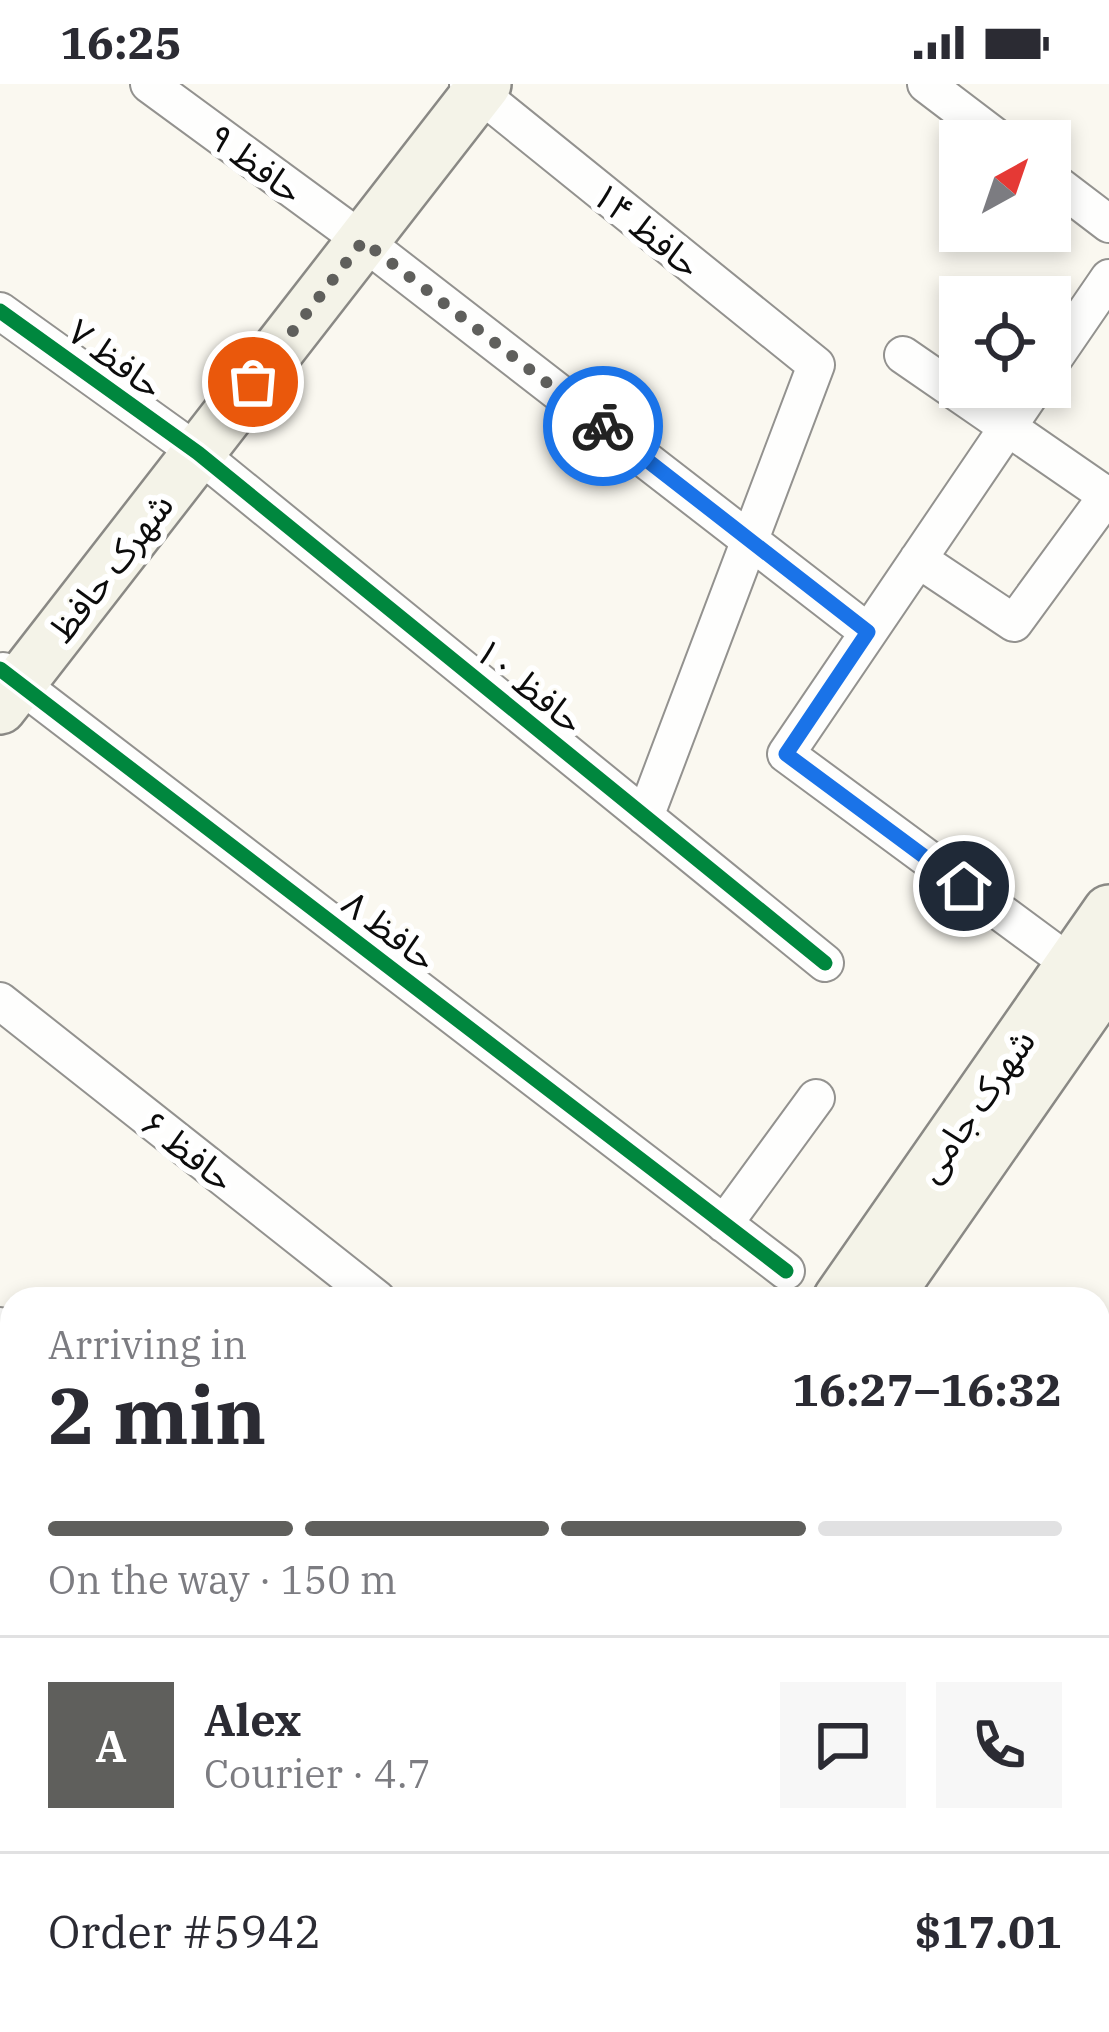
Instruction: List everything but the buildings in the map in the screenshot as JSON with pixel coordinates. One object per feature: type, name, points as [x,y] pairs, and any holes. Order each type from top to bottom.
[{"type":"street","name":"حافظ ۹","points":[[149,84],[363,241],[868,632]]},
{"type":"street","points":[[926,84],[973,120]]},
{"type":"street","name":"شهرک حافظ","points":[[6,687],[198,453],[477,87]]},
{"type":"street","name":"حافظ ۱۴","points":[[477,87],[816,365],[752,540]]},
{"type":"street","points":[[1071,195],[1109,224]]},
{"type":"street","points":[[1071,333],[1109,278]]},
{"type":"street","name":"حافظ ۷","points":[[0,311],[198,453]]},
{"type":"street","points":[[903,355],[1108,495],[1014,623],[918,559]]},
{"type":"street","points":[[1021,408],[786,754],[1090,971]]},
{"type":"street","name":"حافظ ۱۰","points":[[198,453],[825,963]]},
{"type":"street","points":[[645,817],[752,540]]},
{"type":"street","name":"حافظ ۸","points":[[6,687],[786,1271]]},
{"type":"street","name":"شهرک جامی","points":[[892,1287],[1090,971],[1109,911]]},
{"type":"street","name":"شهرک جامی","points":[[848,1287],[1090,971]]},
{"type":"street","name":"حافظ ۶","points":[[0,1001],[362,1287]]},
{"type":"street","points":[[724,1224],[816,1098]]},
{"type":"cycle path","points":[[0,311],[198,453],[825,963]]},
{"type":"cycle path","points":[[0,669],[786,1271]]},
{"type":"way so far","points":[[253,382],[363,241],[603,426]]},
{"type":"route","points":[[603,426],[868,632],[786,754],[964,886]]}]
